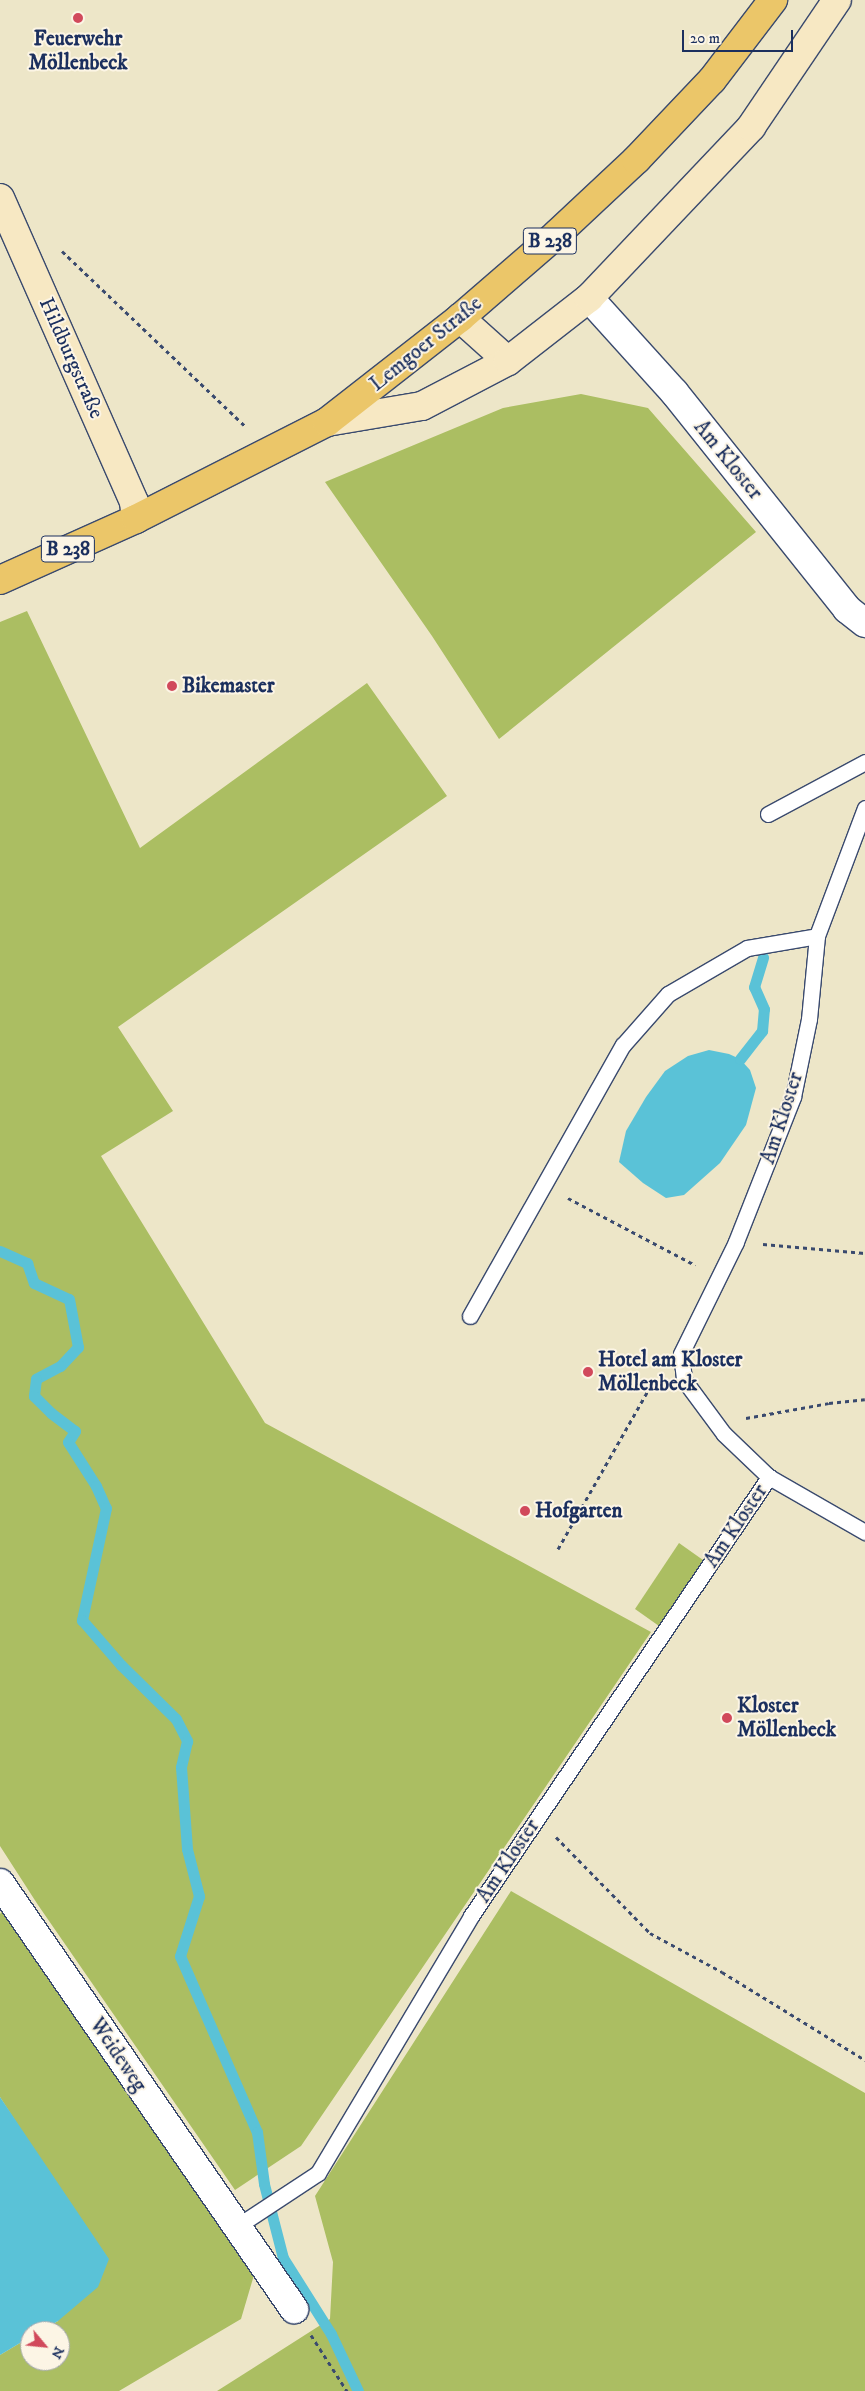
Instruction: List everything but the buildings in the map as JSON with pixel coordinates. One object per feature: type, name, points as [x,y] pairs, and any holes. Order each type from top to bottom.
[{"type":"main road","name":"Lemgoer Straße","points":[[0,580],[136,519],[263,457],[327,422],[460,318],[558,233],[636,160],[712,80],[773,0]]},
{"type":"main road","points":[[327,422],[422,406],[508,361],[589,298],[751,127],[837,0]]},
{"type":"main road","name":"Hildburgstraße","points":[[0,198],[134,502],[136,519]]},
{"type":"main road","points":[[460,318],[508,361]]},
{"type":"street","name":"Am Kloster","points":[[589,298],[674,392],[847,608],[865,623]]},
{"type":"street","name":"Weideweg","points":[[0,1883],[246,2221],[294,2309]]},
{"type":"lane","points":[[768,814],[865,762]]},
{"type":"lane","name":"Am Kloster","points":[[865,808],[818,936],[809,1019],[793,1097],[736,1242],[681,1354],[684,1380],[724,1434],[769,1477],[865,1532]]},
{"type":"lane","points":[[470,1316],[623,1044],[668,994],[747,948],[818,936]]},
{"type":"lane","name":"Am Kloster","points":[[246,2221],[318,2173],[471,1916],[769,1477]]},
{"type":"path","points":[[26,256],[58,247],[248,430],[263,457]]},
{"type":"path","points":[[543,1185],[719,1277]]},
{"type":"path","points":[[736,1242],[865,1252]]},
{"type":"path","points":[[558,1548],[659,1372],[681,1354]]},
{"type":"path","points":[[724,1434],[737,1420],[829,1403],[865,1399]]},
{"type":"path","points":[[538,1818],[650,1933],[730,1977],[865,2060]]},
{"type":"path","points":[[294,2309],[347,2391]]},
{"type":"green space","points":[[581,394],[648,408],[756,532],[499,739],[432,636],[325,482],[503,408]]},
{"type":"green space","points":[[27,611],[140,848],[367,683],[447,796],[118,1027],[173,1111],[101,1156],[265,1423],[651,1632],[301,2146],[235,2190],[38,1905],[0,1846],[0,622]]},
{"type":"green space","points":[[679,1543],[703,1560],[659,1626],[635,1609]]},
{"type":"green space","points":[[511,1891],[865,2093],[865,2391],[217,2391],[330,2319],[333,2262],[315,2196]]},
{"type":"green space","points":[[6,1906],[254,2275],[241,2319],[119,2391],[0,2391],[0,2355],[20,2343],[20,2371],[70,2371],[70,2321],[58,2321],[48,2172],[0,2097],[0,1914]]},
{"type":"water","points":[[709,1050],[729,1054],[740,1059],[750,1070],[756,1088],[746,1125],[720,1163],[684,1195],[666,1198],[643,1183],[619,1162],[626,1131],[646,1097],[665,1071],[688,1056]]},
{"type":"water","points":[[0,2097],[109,2259],[98,2287],[58,2321],[20,2321],[20,2343],[0,2355]]},
{"type":"waterway","points":[[740,1059],[762,1031],[764,1009],[754,987],[763,957]]},
{"type":"waterway","points":[[0,1251],[27,1263],[34,1283],[69,1299],[78,1347],[60,1366],[36,1379],[34,1396],[51,1413],[75,1431],[68,1442],[96,1486],[106,1508],[82,1620],[121,1665],[176,1719],[187,1741],[181,1767],[187,1849],[199,1896],[180,1956],[257,2132],[264,2184],[283,2258],[331,2334],[358,2391]]},
{"type":"place","name":"Feuerwehr Möllenbeck","points":[[78,18]]},
{"type":"place","name":"Bikemaster","points":[[172,686]]},
{"type":"place","name":"Hotel am Kloster Möllenbeck","points":[[588,1372]]},
{"type":"place","name":"Hofgarten","points":[[525,1511]]},
{"type":"place","name":"Kloster Möllenbeck","points":[[727,1718]]}]
